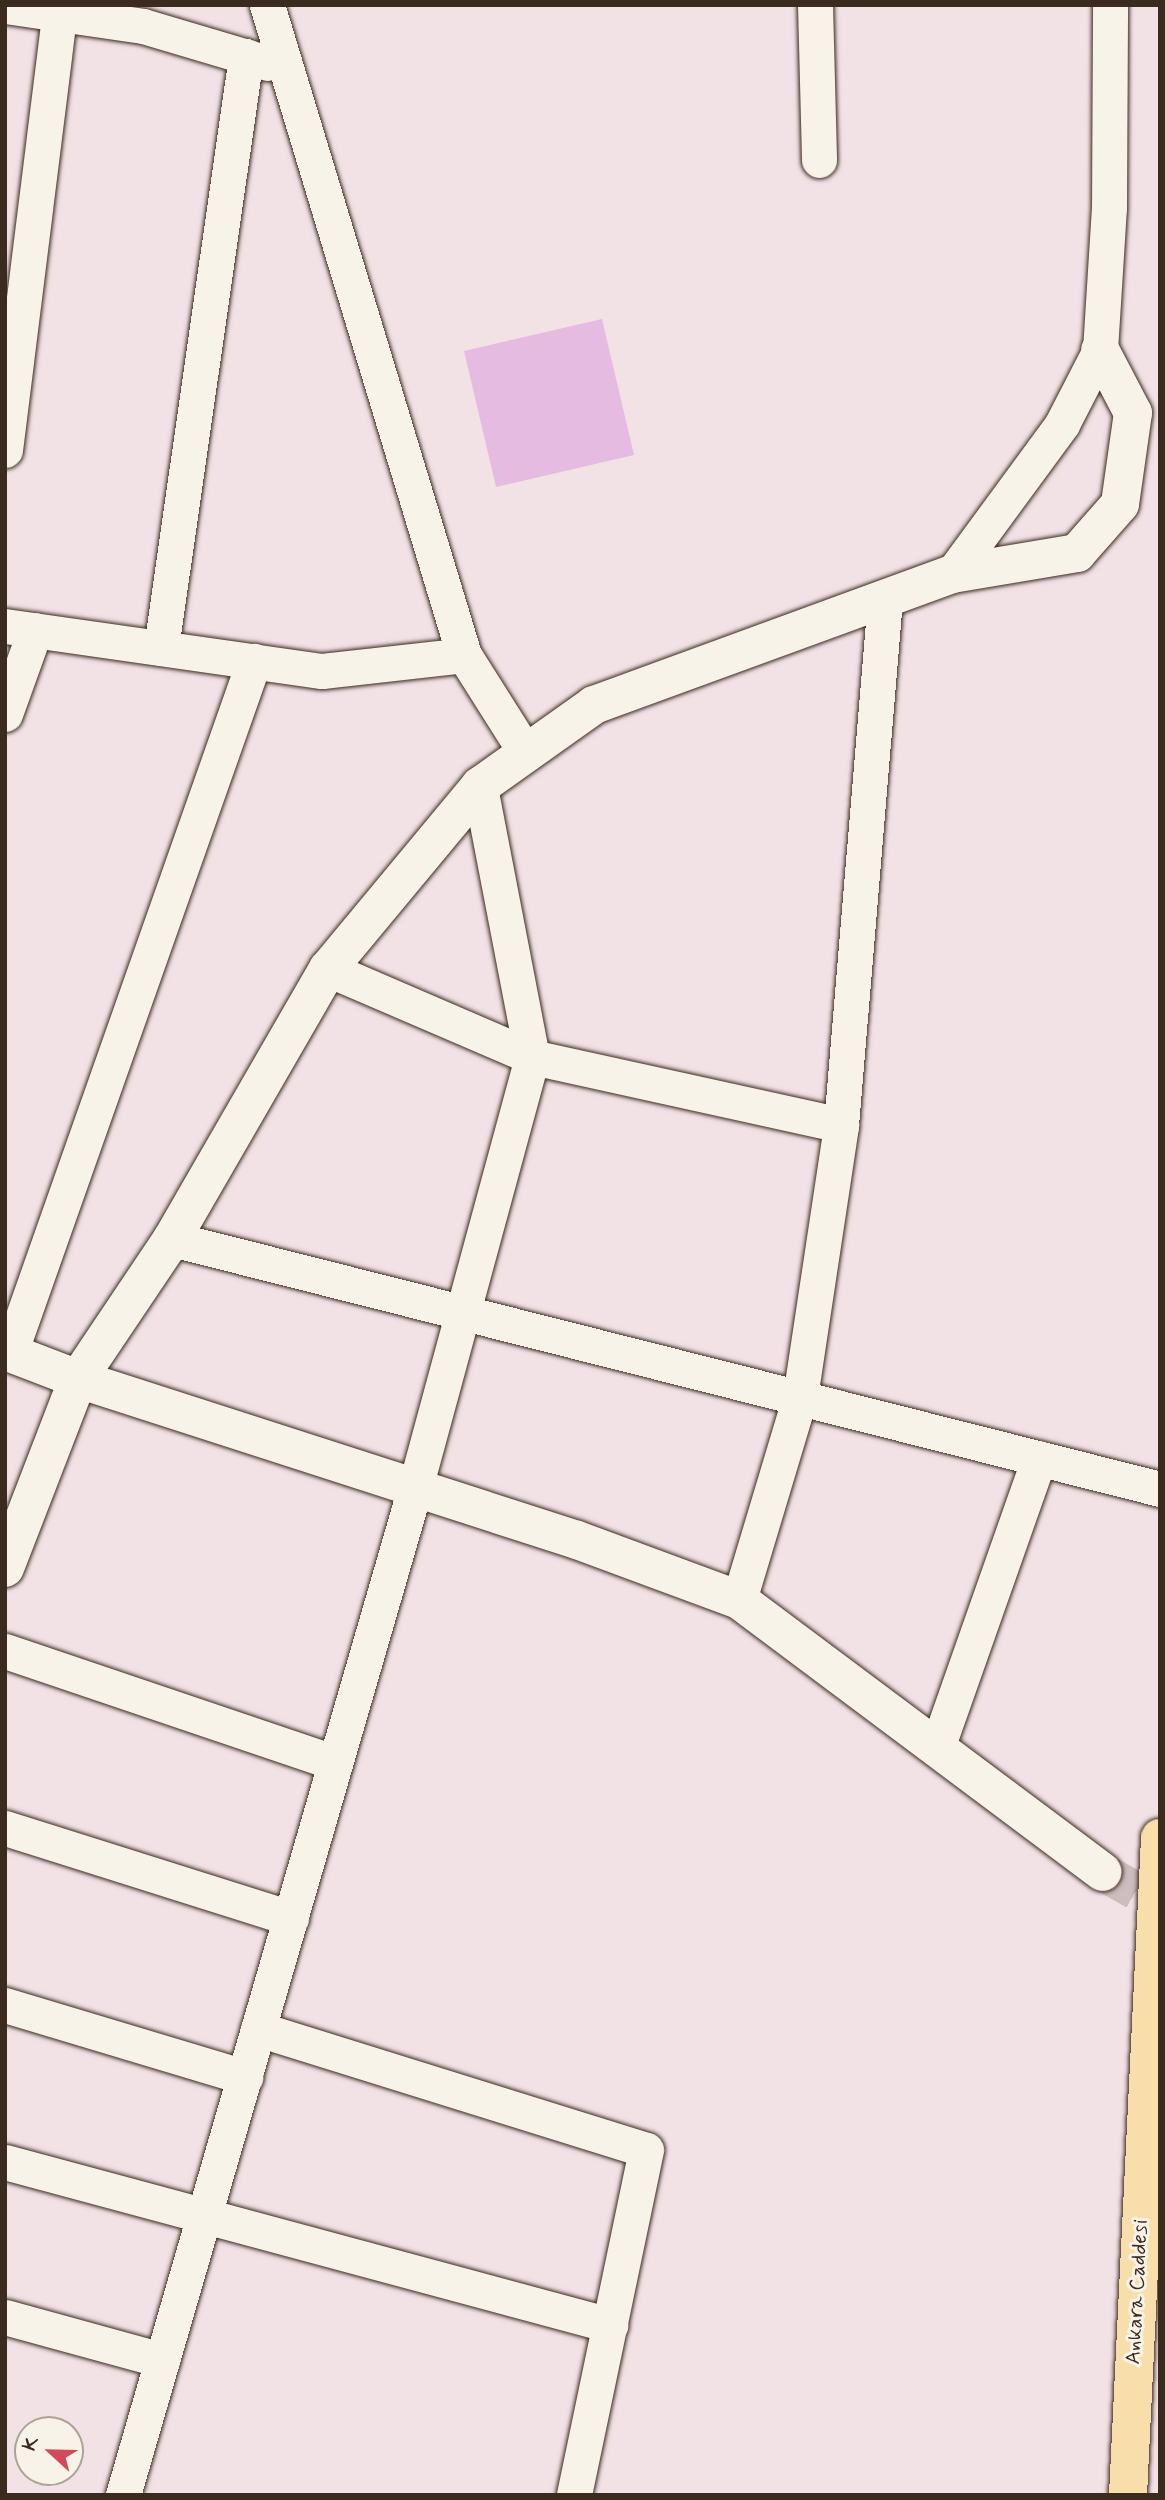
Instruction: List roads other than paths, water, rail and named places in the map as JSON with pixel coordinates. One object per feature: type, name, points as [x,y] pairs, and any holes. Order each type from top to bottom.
[{"type":"highway","name":"Ankara Caddesi","points":[[1128,2495],[1160,1838]]},
{"type":"street","points":[[267,5],[386,408],[464,655],[526,753]]},
{"type":"street","points":[[815,5],[819,160]]},
{"type":"street","points":[[952,574],[1062,424],[1100,349],[1109,208],[1110,5]]},
{"type":"street","points":[[5,6],[143,26],[287,68]]},
{"type":"street","points":[[5,450],[59,14]]},
{"type":"street","points":[[161,648],[246,57]]},
{"type":"street","points":[[5,1568],[78,1379],[172,1239],[328,969],[480,786],[594,705],[952,574],[1077,553],[1120,504],[1133,413],[1100,349]]},
{"type":"street","points":[[739,1600],[800,1398],[841,1125],[885,599]]},
{"type":"street","points":[[5,714],[20,628],[322,671],[464,655]]},
{"type":"street","points":[[254,661],[8,1352],[78,1379],[415,1488],[739,1600],[1103,1872]]},
{"type":"street","points":[[123,2495],[415,1488],[532,1057],[480,786]]},
{"type":"street","points":[[328,969],[532,1057],[841,1125]]},
{"type":"street","points":[[172,1239],[1160,1489]]},
{"type":"street","points":[[937,1748],[1039,1458]]},
{"type":"street","points":[[5,1651],[335,1763]]},
{"type":"street","points":[[5,1828],[291,1918]]},
{"type":"street","points":[[5,2005],[245,2077]]},
{"type":"street","points":[[258,2029],[646,2150],[574,2495]]},
{"type":"street","points":[[5,2162],[204,2218],[610,2325]]},
{"type":"street","points":[[5,2317],[162,2360]]},
{"type":"tunnel","points":[[1103,1872],[1160,1905]]}]
